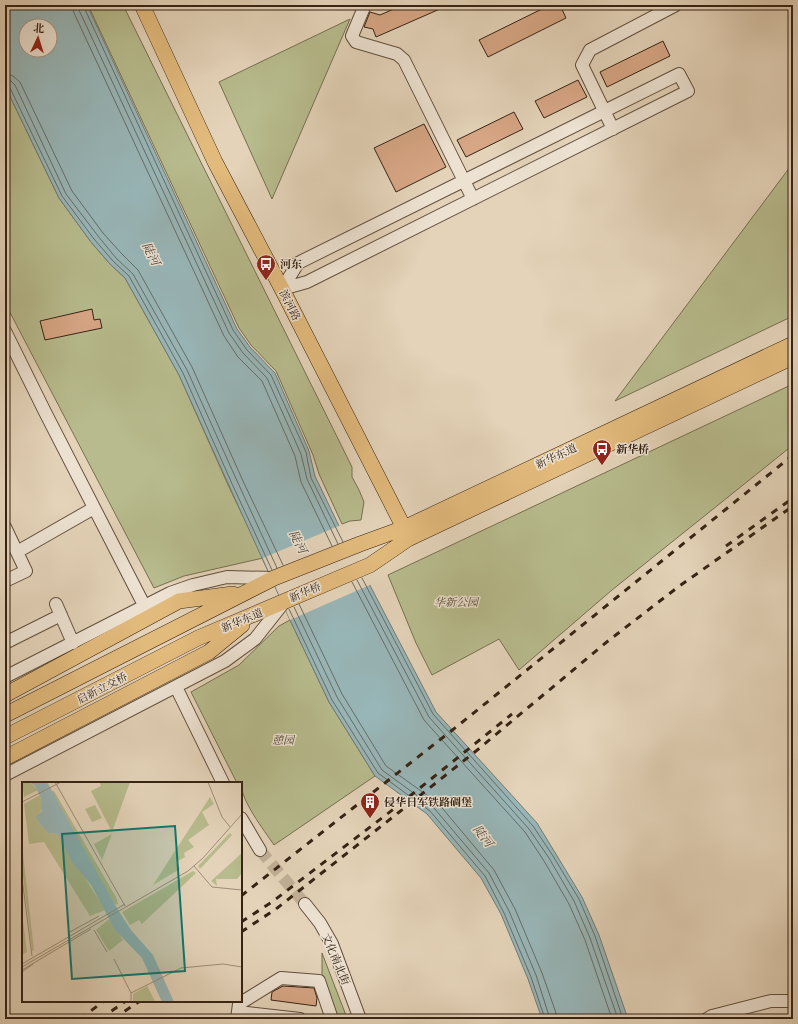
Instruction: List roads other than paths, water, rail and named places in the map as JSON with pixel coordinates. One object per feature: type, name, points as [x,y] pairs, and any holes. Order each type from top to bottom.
[{"type":"main road","name":"滨河路","points":[[142,5],[215,162],[282,289],[406,533]]},
{"type":"main road","name":"新华东道","points":[[370,565],[406,533],[793,344]]},
{"type":"main road","name":"新华东道","points":[[192,619],[274,578],[360,544],[406,533],[793,357]]},
{"type":"main road","name":"新华桥","points":[[285,601],[370,565]]},
{"type":"main road","points":[[5,696],[179,601],[244,593]]},
{"type":"main road","name":"新华东道","points":[[198,638],[285,601]]},
{"type":"main road","name":"启新立交桥","points":[[5,758],[209,652],[257,614]]},
{"type":"main road","name":"启新立交桥","points":[[5,715],[192,619]]},
{"type":"main road","name":"启新立交桥","points":[[5,737],[198,638]]},
{"type":"street","points":[[365,5],[352,36],[356,42],[397,54],[404,60],[473,199]]},
{"type":"street","points":[[614,129],[582,65],[590,50],[676,5]]},
{"type":"street","points":[[679,74],[688,91],[307,282],[282,289],[298,263],[679,74]]},
{"type":"street","points":[[5,331],[145,607]]},
{"type":"street","points":[[17,552],[94,508]]},
{"type":"street","points":[[5,527],[26,571],[5,581]]},
{"type":"street","points":[[5,677],[170,593],[200,583],[227,577],[274,578]]},
{"type":"street","points":[[5,775],[225,661],[255,639],[285,601]]},
{"type":"street","points":[[56,604],[73,643]]},
{"type":"street","points":[[5,643],[61,615]]},
{"type":"street","points":[[176,687],[223,782]]},
{"type":"street","points":[[242,820],[260,850]]},
{"type":"street","name":"文化南北街","points":[[305,904],[320,923],[332,944],[360,1019]]},
{"type":"street","points":[[300,1019],[238,1016],[239,1004],[281,978],[319,981],[332,1019]]},
{"type":"street","points":[[707,1019],[712,1016],[771,1001],[793,1001]]},
{"type":"water","name":"陡河","points":[[5,5],[87,5],[237,329],[250,347],[275,373],[309,451],[315,476],[339,526],[436,712],[537,823],[582,897],[599,935],[628,1019],[542,1019],[528,979],[501,914],[481,878],[427,814],[375,776],[329,702],[290,620],[179,375],[125,278],[110,264],[91,242],[59,198],[5,86]]},
{"type":"tunnel","points":[[260,850],[305,904]]},
{"type":"railway","points":[[242,895],[460,724],[793,455]]},
{"type":"railway","points":[[726,546],[793,498]]},
{"type":"railway","points":[[242,931],[276,909],[398,813],[476,751],[608,641],[678,587],[793,506]]},
{"type":"railway","points":[[242,921],[272,902],[395,808],[512,714]]},
{"type":"railway","points":[[80,1019],[103,1002]]},
{"type":"railway","points":[[100,1019],[125,1002]]},
{"type":"railway","points":[[113,1019],[138,1002]]},
{"type":"place","name":"河东","points":[[266,281]]},
{"type":"place","name":"新华桥","points":[[602,466]]},
{"type":"place","name":"侵华日军铁路碉堡","points":[[370,819]]},
{"type":"park label","name":"华新公园","points":[[456,602]]},
{"type":"park label","name":"憩园","points":[[283,740]]}]
